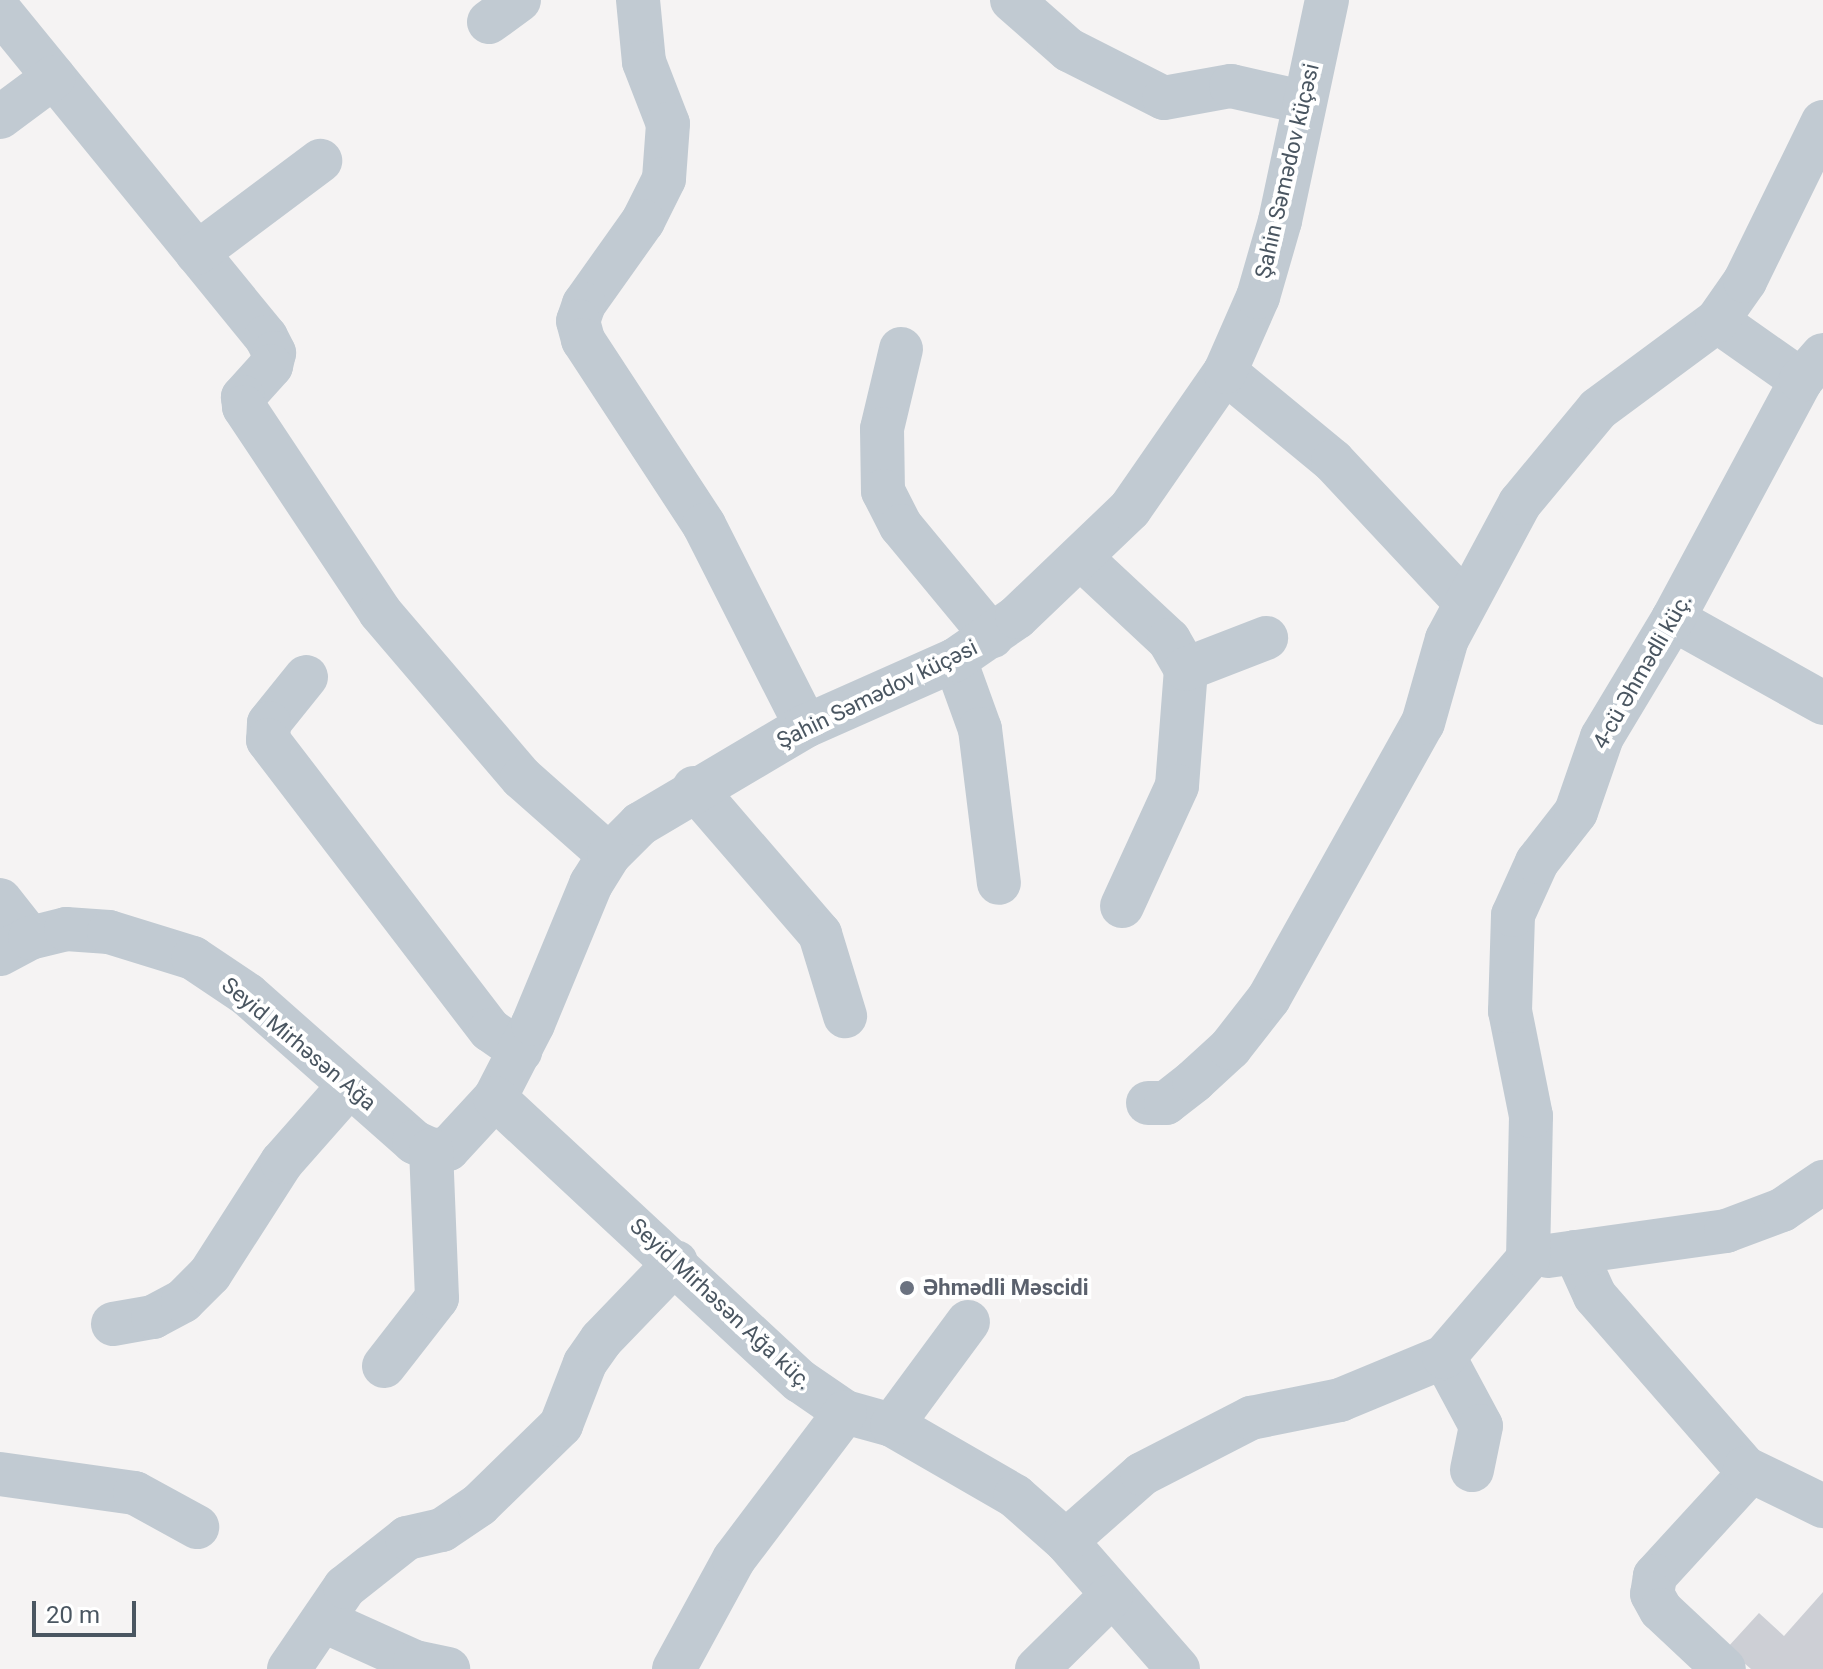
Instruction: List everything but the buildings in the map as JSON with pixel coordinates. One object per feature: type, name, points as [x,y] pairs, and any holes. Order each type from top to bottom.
[{"type":"street","points":[[638,0],[644,62],[668,124],[664,179],[643,221],[584,304],[578,321],[583,340],[704,525],[806,726]]},
{"type":"street","points":[[1012,0],[1069,50],[1164,98],[1231,86],[1302,102]]},
{"type":"street","name":"Şahin Səmədov küçəsi","points":[[495,1098],[520,1051],[591,884],[609,855],[640,824],[694,788],[806,726],[955,660],[992,636],[1082,559],[1130,509],[1225,372],[1258,297],[1280,221],[1302,102],[1327,0]]},
{"type":"street","points":[[0,11],[197,253],[274,353],[271,366],[243,397],[244,407],[380,612],[522,778],[609,855]]},
{"type":"street","points":[[0,117],[54,77]]},
{"type":"street","points":[[1148,1103],[1166,1103],[1194,1081],[1230,1048],[1269,998],[1423,723],[1442,652],[1465,602],[1520,503],[1598,409],[1717,321],[1745,281],[1823,122]]},
{"type":"street","points":[[197,253],[320,161]]},
{"type":"street","points":[[1717,321],[1812,368]]},
{"type":"street","points":[[901,349],[882,429],[883,491],[901,526],[992,636]]},
{"type":"street","name":"4-cü Əhmədli küç.","points":[[1528,1259],[1531,1116],[1510,1011],[1513,915],[1537,862],[1576,812],[1602,737],[1673,619],[1812,368]]},
{"type":"street","points":[[1225,372],[1333,461],[1465,602]]},
{"type":"street","points":[[1082,559],[1169,640],[1186,669],[1177,786],[1122,906]]},
{"type":"street","points":[[1673,619],[1823,703]]},
{"type":"street","points":[[1186,669],[1266,638]]},
{"type":"street","points":[[955,660],[980,729],[999,883]]},
{"type":"street","points":[[306,677],[269,723],[268,740],[490,1030],[520,1051]]},
{"type":"street","points":[[694,788],[820,934],[845,1016]]},
{"type":"street","name":"Seyid Mirhəsən Ağa","points":[[0,900],[15,946],[66,929],[109,932],[193,958],[248,995],[349,1086],[431,1150]]},
{"type":"street","points":[[113,1324],[153,1317],[183,1301],[210,1274],[282,1162],[349,1086]]},
{"type":"street","points":[[384,1366],[437,1298],[431,1150],[448,1149],[495,1098]]},
{"type":"street","name":"Seyid Mirhəsən Ağa küç.","points":[[495,1098],[676,1262],[800,1381],[845,1412],[892,1425],[1015,1496],[1066,1541],[1178,1669]]},
{"type":"street","points":[[1066,1541],[1142,1474],[1251,1418],[1340,1400],[1444,1357],[1528,1259],[1726,1231],[1782,1210],[1823,1182]]},
{"type":"street","points":[[1575,1252],[1595,1296],[1745,1468],[1823,1506]]},
{"type":"street","points":[[289,1669],[345,1587],[407,1538],[442,1530],[479,1505],[561,1425],[585,1363],[601,1340],[676,1262]]},
{"type":"street","points":[[892,1425],[968,1322]]},
{"type":"street","points":[[1444,1357],[1481,1426],[1472,1470]]},
{"type":"street","points":[[674,1669],[734,1559],[845,1412]]},
{"type":"street","points":[[1724,1669],[1661,1610],[1652,1594],[1655,1576],[1742,1481],[1745,1468]]},
{"type":"street","points":[[0,1474],[135,1493],[197,1527]]},
{"type":"street","points":[[1037,1669],[1111,1596]]},
{"type":"street","points":[[324,1621],[415,1662],[448,1669]]},
{"type":"place","name":"Әhmәdli Mәscidi","points":[[907,1288]]}]
